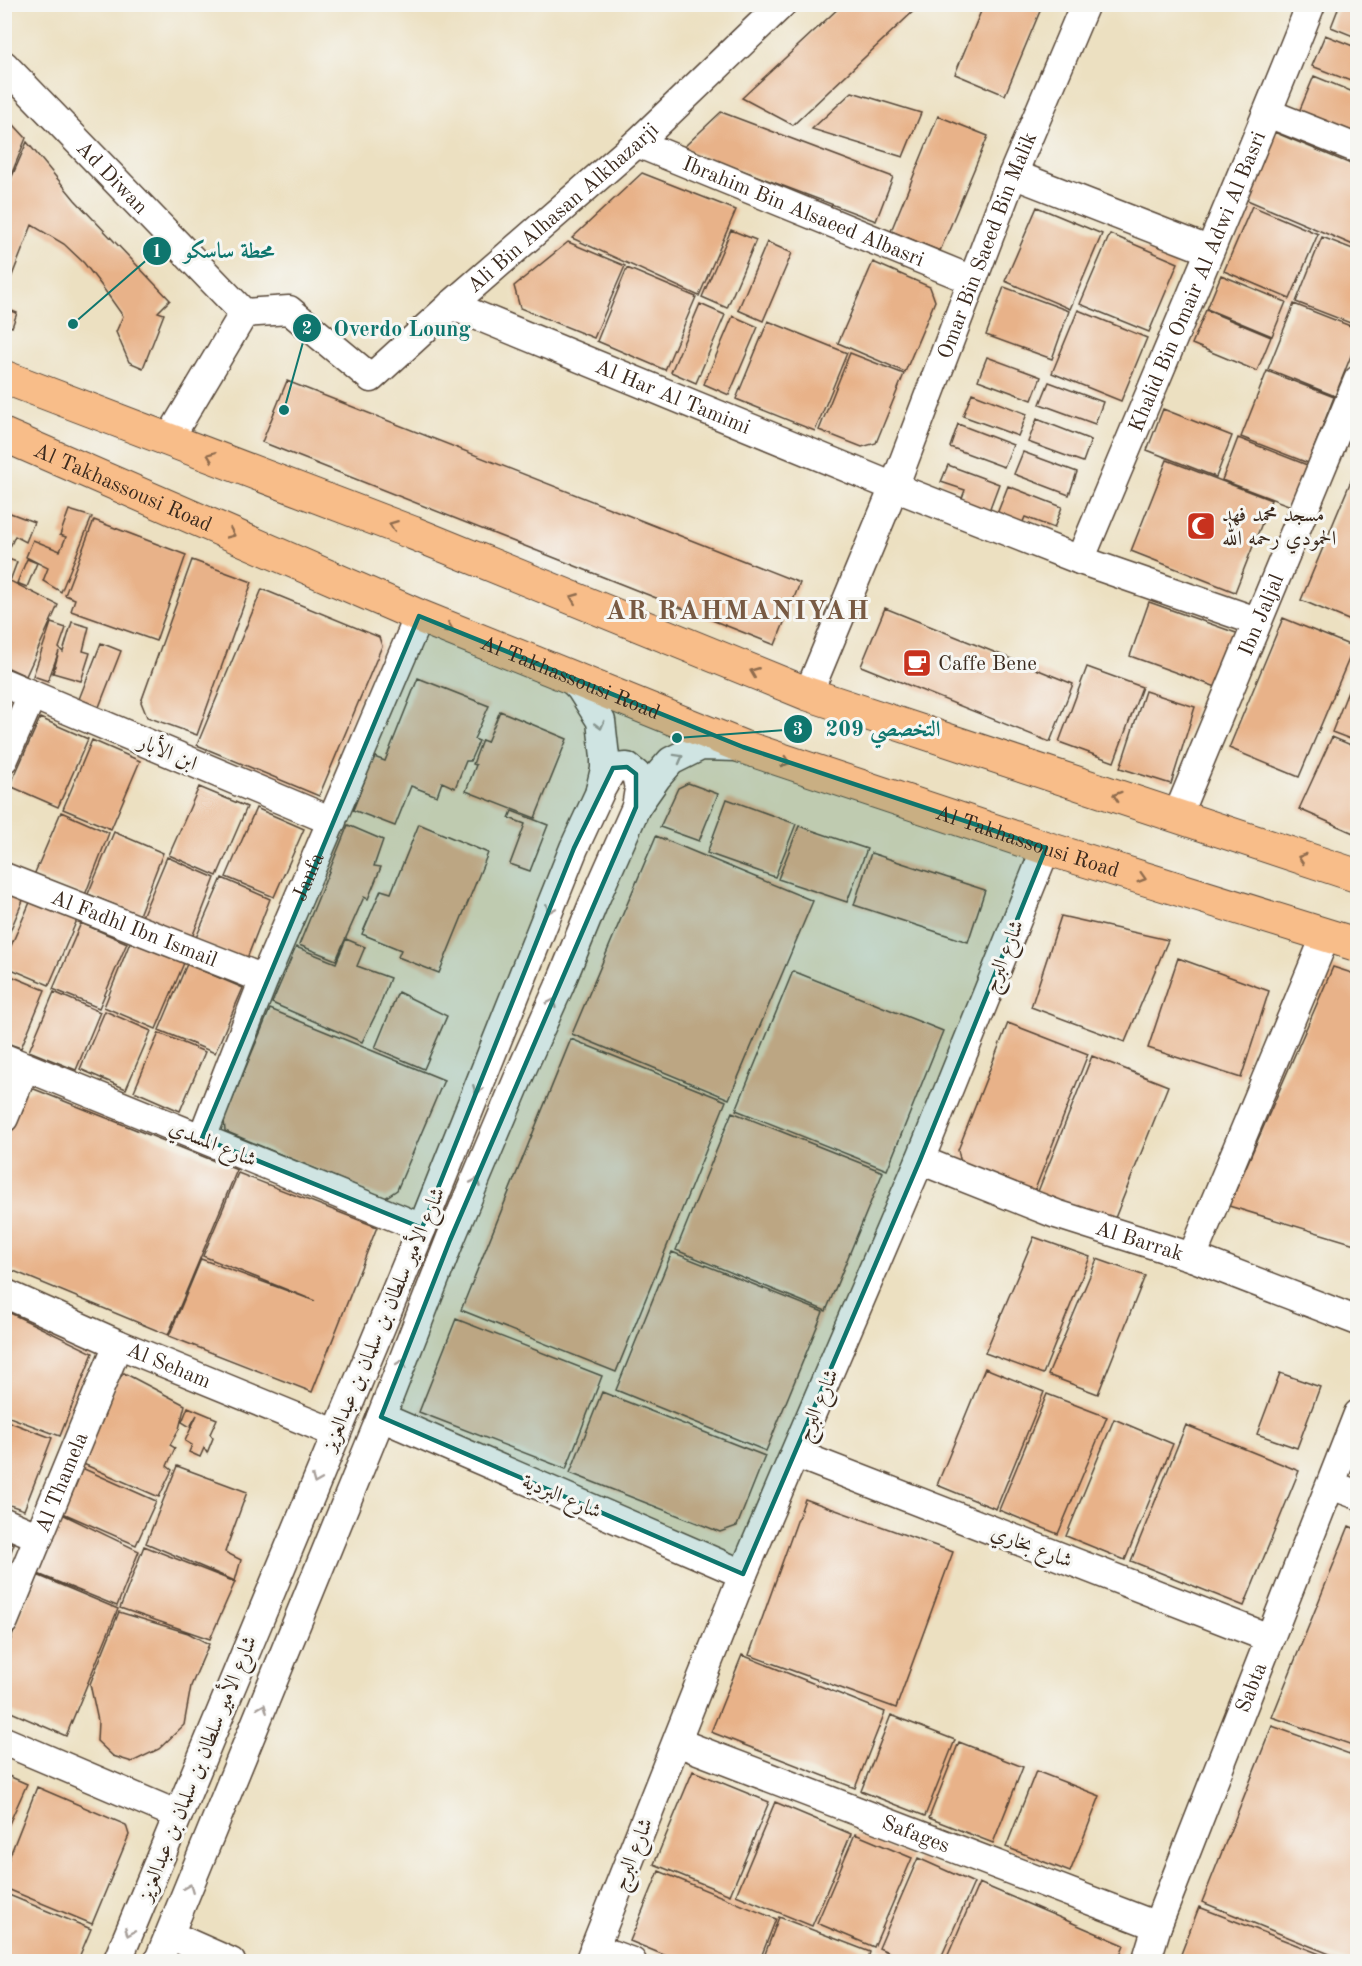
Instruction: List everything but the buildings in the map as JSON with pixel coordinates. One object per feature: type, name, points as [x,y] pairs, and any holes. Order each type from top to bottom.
[{"type":"main road","points":[[4,377],[413,533],[808,694],[1358,876]]},
{"type":"main road","name":"Al Takhassousi Road","points":[[4,435],[419,616],[743,747],[1046,848],[1358,945]]},
{"type":"street","name":"Ali Bin Alhasan Alkhazarji","points":[[244,313],[289,310],[371,378],[637,143],[782,4]]},
{"type":"street","name":"Omar Bin Saeed Bin Malik","points":[[808,694],[894,487],[1013,174],[1085,4]]},
{"type":"street","name":"Khalid Bin Omair Al Adwi Al Basri","points":[[1080,560],[1208,250],[1268,113],[1311,4]]},
{"type":"street","name":"Ad Diwan","points":[[4,65],[244,313]]},
{"type":"street","points":[[1268,113],[1358,149]]},
{"type":"street","name":"Ibrahim Bin Alsaeed Albasri","points":[[637,143],[972,280]]},
{"type":"street","points":[[1013,174],[1208,250]]},
{"type":"street","name":"Al Har Al Tamimi","points":[[451,305],[894,487]]},
{"type":"street","points":[[168,439],[244,313]]},
{"type":"street","name":"Ibn Jaljal","points":[[1177,816],[1256,621],[1358,380]]},
{"type":"street","points":[[894,487],[1080,560],[1256,621]]},
{"type":"street","name":"Janfa","points":[[201,1138],[264,979],[419,616]]},
{"type":"street","name":"شارع الأمير سلطان بن سلمان بن عبدالعزيز","points":[[117,1962],[422,1228],[574,848],[599,794],[605,769],[601,721],[580,688],[569,677]]},
{"type":"street","name":"ابن الأبار","points":[[4,683],[332,821]]},
{"type":"street","points":[[4,759],[32,695]]},
{"type":"street","name":"شارع الأمير سلطان بن سلمان بن عبدالعزيز","points":[[158,1962],[381,1417],[450,1240],[636,807],[671,761],[701,746],[743,747]]},
{"type":"street","points":[[599,794],[613,768],[627,767],[636,774],[639,789],[636,807]]},
{"type":"street","name":"شارع البرج","points":[[591,1955],[743,1574],[920,1160],[1046,848]]},
{"type":"street","name":"Al Fadhl Ibn Ismail","points":[[4,877],[264,979]]},
{"type":"street","points":[[1192,1257],[1326,935]]},
{"type":"street","points":[[4,1118],[15,1063]]},
{"type":"street","name":"شارع المسدي","points":[[15,1063],[422,1228]]},
{"type":"street","name":"Al Barrak","points":[[920,1160],[1056,1214],[1192,1257],[1358,1321]]},
{"type":"street","name":"Al Seham","points":[[4,1293],[118,1344],[335,1433]]},
{"type":"street","name":"Al Thamela","points":[[4,1621],[118,1344]]},
{"type":"street","name":"Sabta","points":[[1146,1962],[1157,1926],[1358,1414]]},
{"type":"street","name":"شارع البردية","points":[[381,1417],[743,1574]]},
{"type":"street","name":"شارع بخاري","points":[[796,1454],[1269,1638]]},
{"type":"street","points":[[1330,1485],[1358,1495]]},
{"type":"street","points":[[4,1522],[39,1537]]},
{"type":"street","points":[[4,1741],[178,1815]]},
{"type":"street","name":"Safages","points":[[677,1742],[1157,1926]]},
{"type":"street","points":[[170,1935],[231,1962]]},
{"type":"street","points":[[591,1955],[632,1962]]},
{"type":"highlighted area","points":[[419,616],[743,747],[1046,848],[920,1160],[743,1574],[381,1417],[450,1240],[636,807],[636,774],[627,767],[613,768],[574,848],[422,1228],[202,1138]]},
{"type":"place","name":"محطة ساسكو","points":[[73,324]]},
{"type":"place","name":"Overdo Loung","points":[[284,410]]},
{"type":"place","name":"مسجد محمد فهد الحمودي رحمه الله","points":[[1201,526]]},
{"type":"place","name":"Caffe Bene","points":[[917,663]]},
{"type":"place","name":"التخصصي 209","points":[[677,738]]},
{"type":"district","name":"AR RAHMANIYAH","points":[[738,610]]}]
